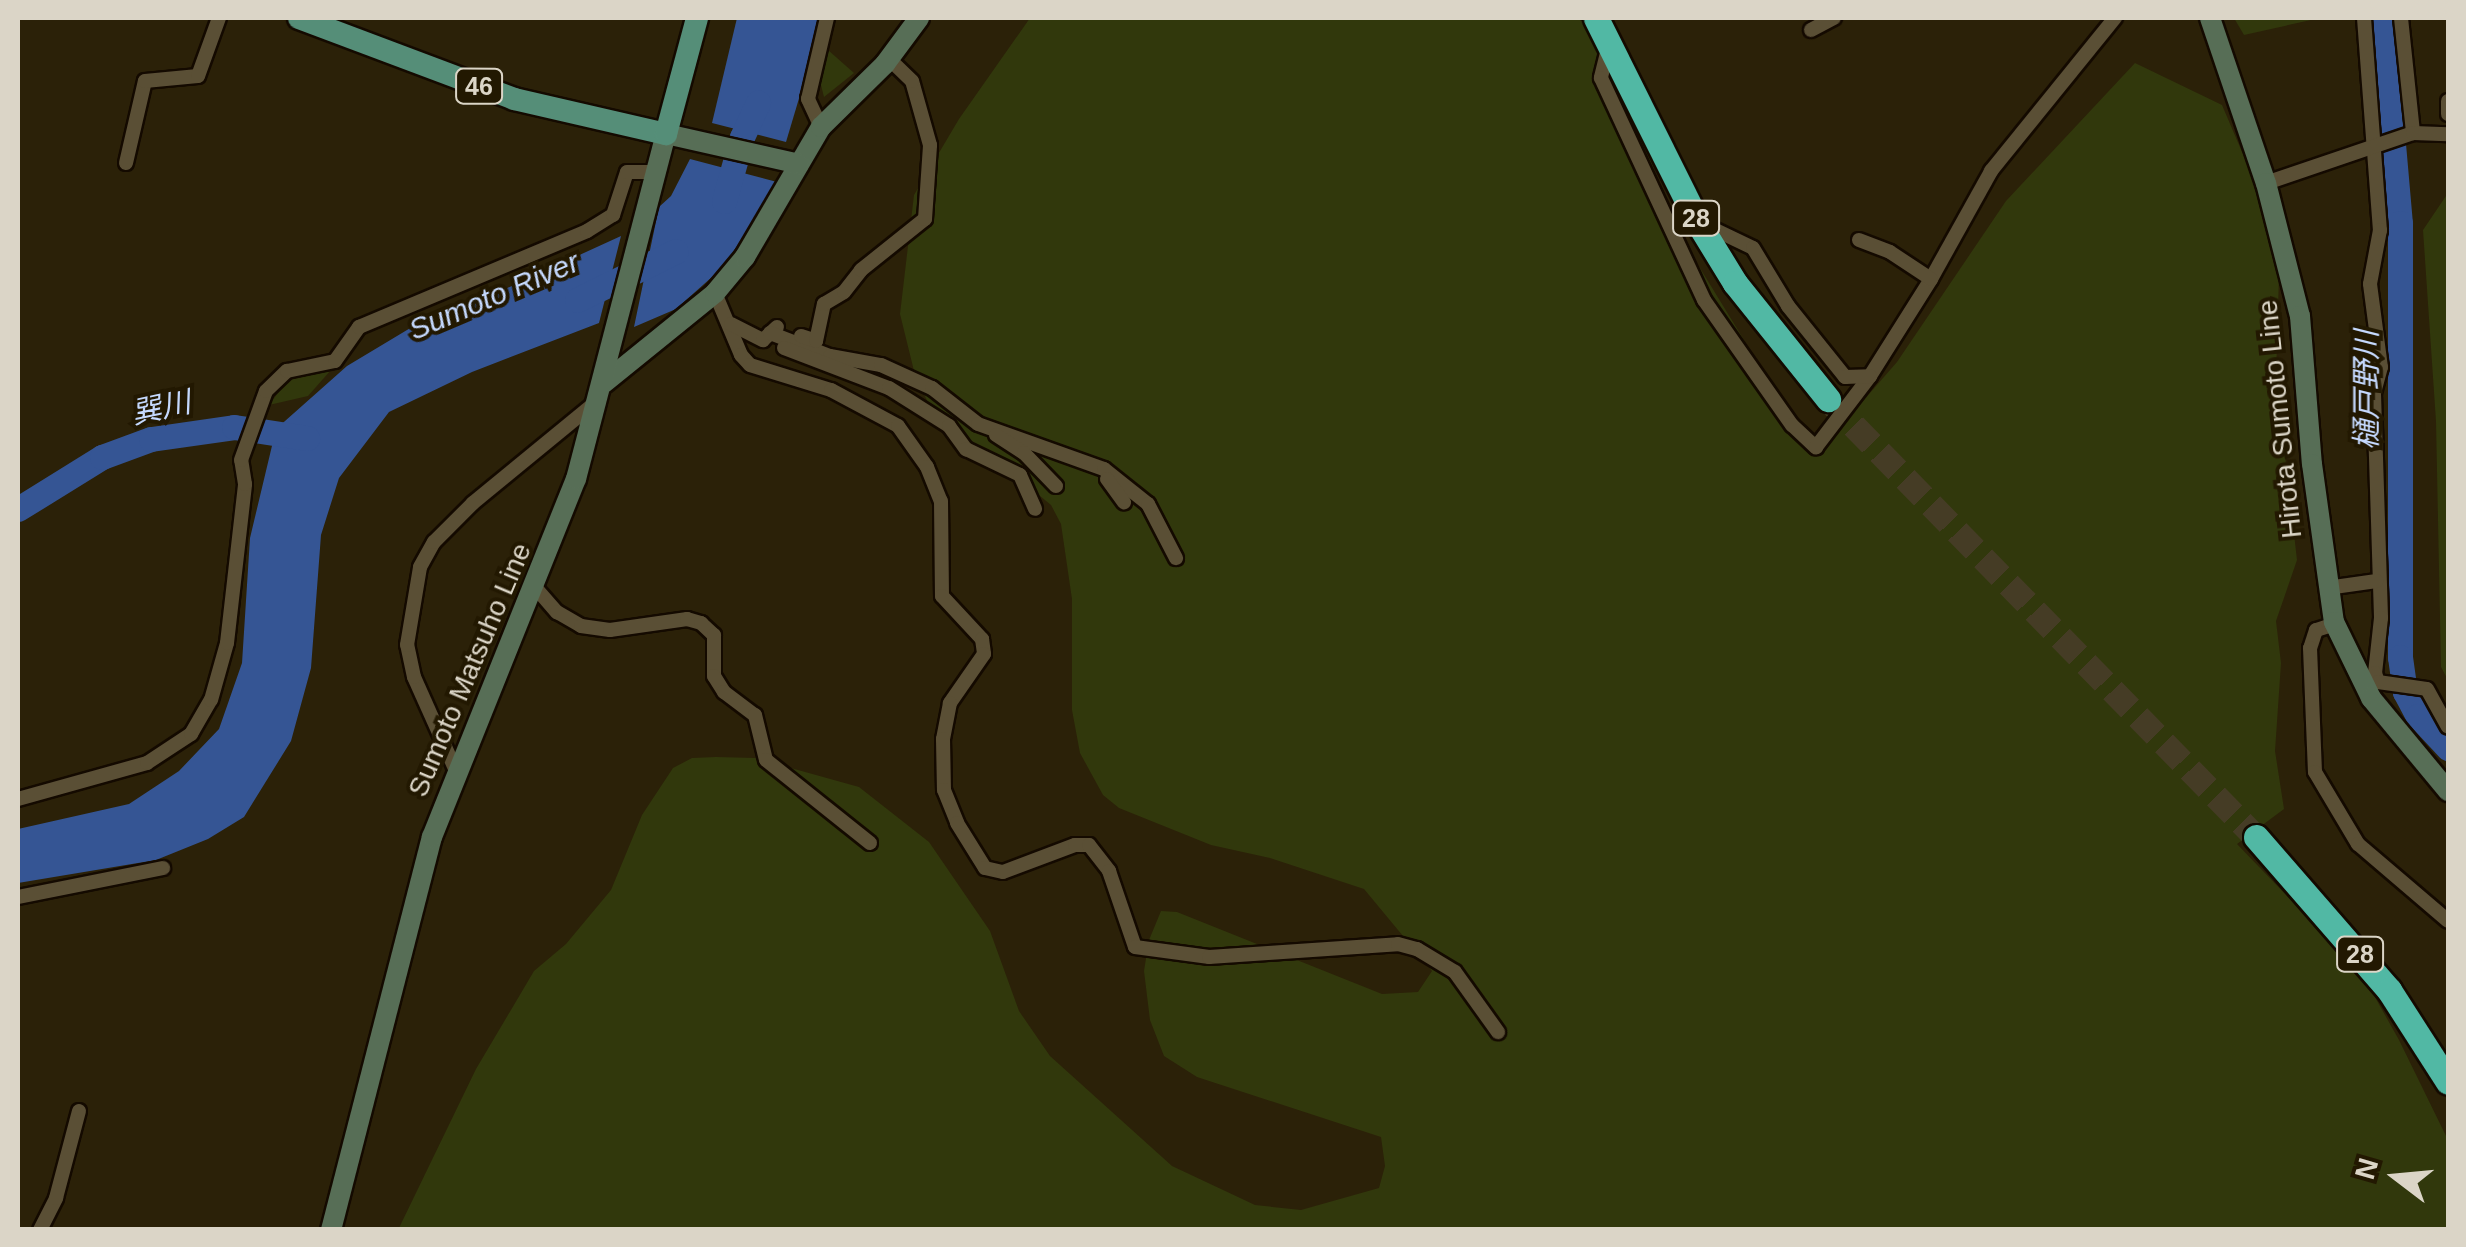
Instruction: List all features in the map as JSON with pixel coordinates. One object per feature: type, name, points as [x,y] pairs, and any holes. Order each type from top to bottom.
[{"type":"highway","name":"28","points":[[1596,18],[1697,222],[1746,298],[1828,399]]},
{"type":"highway","name":"28","points":[[2256,837],[2378,977],[2448,1082]]},
{"type":"main road","name":"46","points":[[298,18],[514,99],[666,134]]},
{"type":"main road","points":[[697,18],[666,134],[794,163]]},
{"type":"main road","points":[[601,391],[715,293],[745,258],[794,163],[821,127],[889,59],[919,18]]},
{"type":"main road","name":"Hirota Sumoto Line","points":[[2210,18],[2266,183],[2300,316],[2327,588],[2335,624],[2370,698],[2448,791]]},
{"type":"main road","name":"Sumoto Matsuho Line","points":[[331,1230],[432,837],[560,524],[615,340],[666,134]]},
{"type":"street","points":[[126,163],[144,81],[198,76],[219,18]]},
{"type":"street","points":[[821,127],[808,99],[827,18]]},
{"type":"street","points":[[1811,30],[1834,18]]},
{"type":"street","points":[[1609,46],[1601,78],[1704,300],[1792,426],[1816,447],[1870,376],[1931,279],[1990,171],[2115,18]]},
{"type":"street","points":[[2364,18],[2380,230],[2370,284],[2382,367],[2374,394],[2376,581],[2381,618],[2376,673],[2378,682],[2427,689],[2448,726]]},
{"type":"street","points":[[2401,18],[2413,134]]},
{"type":"street","points":[[767,337],[777,327],[816,342],[824,304],[844,292],[861,270],[925,218],[930,145],[912,80],[889,59]]},
{"type":"street","points":[[2448,101],[2448,114]]},
{"type":"street","points":[[2266,183],[2413,134],[2448,134]]},
{"type":"street","points":[[18,799],[147,763],[191,734],[212,700],[227,643],[245,484],[241,460],[266,391],[287,371],[335,361],[359,328],[390,312],[587,231],[613,215],[627,172],[656,172]]},
{"type":"street","points":[[1697,222],[1753,248],[1788,306],[1845,378],[1870,376]]},
{"type":"street","points":[[1858,240],[1890,252],[1931,279]]},
{"type":"street","points":[[715,293],[741,355],[750,365],[831,390],[898,426],[927,467],[942,501],[942,596],[982,639],[984,654],[950,703],[942,739],[944,790],[957,823],[985,868],[1003,872],[1075,845],[1089,845],[1109,871],[1135,947],[1209,957],[1398,944],[1416,949],[1455,972],[1498,1032]]},
{"type":"street","points":[[731,324],[890,388],[949,426],[966,449],[1020,476],[1035,509]]},
{"type":"street","points":[[767,337],[881,366],[932,388],[1024,453],[1056,486]]},
{"type":"street","points":[[456,771],[414,677],[407,645],[420,567],[434,542],[473,502],[601,391]]},
{"type":"street","points":[[978,424],[1097,466],[1148,504],[1176,558]]},
{"type":"street","points":[[1097,466],[1124,502]]},
{"type":"street","points":[[2327,588],[2376,581]]},
{"type":"street","points":[[534,586],[557,612],[581,626],[610,630],[687,620],[701,624],[714,635],[714,676],[724,692],[754,714],[766,760],[870,844]]},
{"type":"street","points":[[2335,624],[2316,630],[2311,642],[2315,772],[2358,844],[2448,921]]},
{"type":"street","points":[[18,897],[163,868]]},
{"type":"street","points":[[40,1230],[56,1198],[80,1110]]},
{"type":"green space","points":[[1030,18],[1578,18],[1601,41],[1625,86],[1673,224],[1815,456],[1897,362],[2006,201],[2135,63],[2222,105],[2280,241],[2276,377],[2297,560],[2276,621],[2281,663],[2275,751],[2284,809],[2237,844],[2362,974],[2399,1040],[2448,1140],[2448,1229],[398,1230],[476,1069],[534,971],[566,944],[611,890],[642,815],[673,768],[692,758],[755,758],[859,787],[929,842],[990,931],[1019,1011],[1050,1056],[1172,1166],[1255,1205],[1301,1210],[1379,1188],[1385,1166],[1381,1137],[1197,1077],[1164,1056],[1150,1020],[1144,971],[1149,940],[1161,911],[1177,912],[1382,994],[1418,992],[1432,971],[1364,889],[1270,858],[1211,845],[1119,808],[1103,795],[1080,753],[1072,710],[1072,599],[1061,524],[1051,505],[1029,487],[962,444],[932,411],[915,375],[900,314],[914,195],[959,119]]},
{"type":"green space","points":[[2234,18],[2320,18],[2244,35]]},
{"type":"green space","points":[[828,50],[854,73],[824,97],[820,81]]},
{"type":"green space","points":[[2448,193],[2448,680],[2441,667],[2436,421],[2423,230]]},
{"type":"green space","points":[[331,370],[308,396],[269,405],[289,378]]},
{"type":"water","points":[[737,18],[823,18],[786,142],[712,123]]},
{"type":"water","points":[[690,159],[777,182],[730,257],[712,277],[676,309],[634,327],[659,207],[671,196]]},
{"type":"water","points":[[621,236],[599,323],[472,372],[389,412],[339,478],[321,535],[311,668],[291,741],[244,817],[208,839],[156,860],[18,883],[18,829],[129,804],[179,771],[219,729],[242,663],[250,538],[276,429],[347,366],[427,318],[481,300]]},
{"type":"pier","points":[[623,232],[626,237],[604,324],[599,328]]},
{"type":"waterway","name":"樋戸野川","points":[[2382,18],[2400,223],[2400,657],[2405,692],[2418,716],[2448,748]]},
{"type":"waterway","name":"Sumoto River","points":[[724,201],[742,137],[758,103]]},
{"type":"waterway","name":"Sumoto River","points":[[577,300],[676,251]]},
{"type":"waterway","name":"巽川","points":[[18,509],[102,457],[151,439],[234,427],[307,438]]},
{"type":"tunnel","points":[[1828,399],[2256,837]]}]
